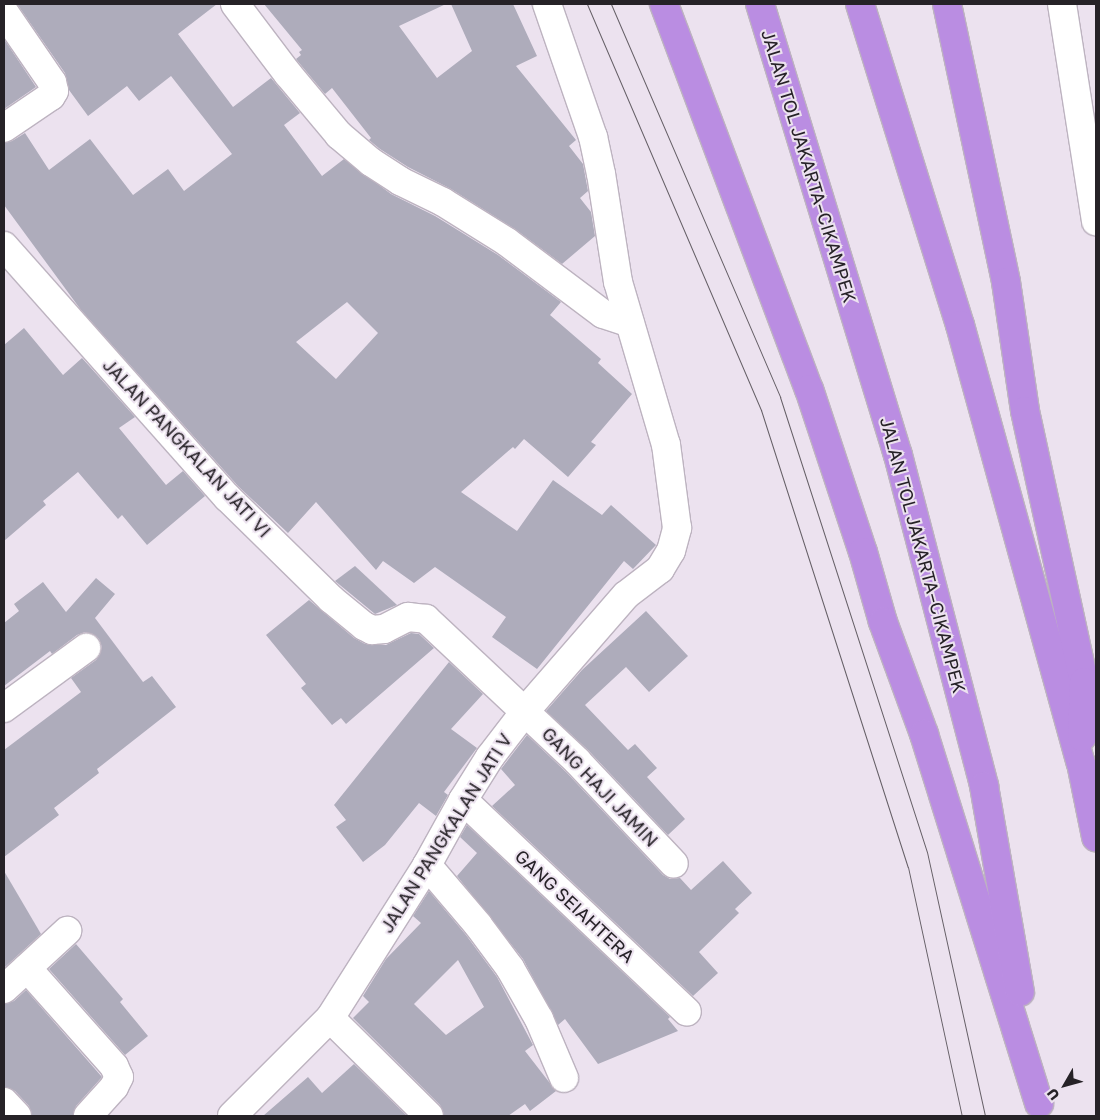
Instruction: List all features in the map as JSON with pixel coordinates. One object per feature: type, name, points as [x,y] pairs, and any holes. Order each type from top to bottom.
[{"type":"highway","points":[[664,4],[809,389],[863,552],[883,622],[924,734],[1040,1110]]},
{"type":"highway","name":"JALAN TOL JAKARTA–CIKAMPEK","points":[[760,4],[898,455],[984,786],[1040,1110]]},
{"type":"highway","points":[[860,4],[960,326],[1081,764],[1096,837]]},
{"type":"highway","points":[[947,4],[1006,282],[1025,411],[1084,682],[1081,764]]},
{"type":"street","points":[[235,4],[288,74],[339,135],[371,162],[400,182],[443,202],[507,242],[603,314],[630,323]]},
{"type":"street","points":[[547,4],[593,137],[601,174],[618,282],[630,323]]},
{"type":"street","points":[[1062,4],[1096,222]]},
{"type":"street","points":[[4,12],[52,82],[54,91],[51,96],[4,128]]},
{"type":"street","name":"JALAN PANGKALAN JATI VI","points":[[4,246],[227,497],[331,599],[364,626],[372,630],[384,629],[408,617],[426,619],[526,710]]},
{"type":"street","name":"JALAN PANGKALAN JATI V","points":[[232,1116],[330,1018],[427,865],[463,800],[490,757],[526,710],[626,595],[660,569],[671,551],[677,528],[666,445],[630,323]]},
{"type":"street","points":[[4,708],[86,648]]},
{"type":"street","name":"GANG HAJI JAMIN","points":[[526,710],[674,864]]},
{"type":"street","name":"GANG SEIAHTERA","points":[[463,800],[687,1012]]},
{"type":"street","points":[[427,865],[478,925],[510,968],[539,1019],[564,1078]]},
{"type":"street","points":[[4,989],[67,931]]},
{"type":"street","points":[[28,968],[114,1066],[119,1077],[114,1087],[88,1116]]},
{"type":"street","points":[[330,1018],[429,1116]]},
{"type":"street","points":[[4,1102],[17,1116]]},
{"type":"building","points":[[17,4],[217,4],[178,34],[233,107],[271,78],[300,113],[284,125],[322,176],[344,159],[391,194],[435,216],[498,255],[561,302],[550,315],[601,359],[598,363],[632,394],[591,442],[596,445],[568,477],[524,439],[515,449],[513,447],[461,492],[517,531],[553,480],[602,515],[611,505],[656,545],[633,569],[624,561],[537,669],[492,637],[506,617],[435,567],[414,583],[383,561],[376,570],[316,502],[288,533],[238,486],[81,310],[4,205],[4,143],[12,141],[25,133],[49,170],[90,139],[133,195],[168,169],[184,191],[232,154],[171,76],[139,101],[127,86],[88,116],[69,90],[65,73]],"holes":[[[347,302],[378,333],[336,379],[296,342]]]},
{"type":"building","points":[[264,4],[446,4],[399,26],[437,78],[472,51],[451,4],[513,4],[537,56],[516,66],[576,140],[569,146],[583,164],[588,191],[580,198],[591,212],[595,236],[562,264],[515,229],[451,189],[408,167],[380,149],[369,140],[371,138],[332,88],[325,94],[296,59],[301,55],[299,52],[302,50]]},
{"type":"building","points":[[4,39],[36,87],[4,109]]},
{"type":"building","points":[[24,328],[63,375],[82,358],[135,417],[119,428],[166,485],[183,471],[205,496],[147,545],[122,515],[118,519],[78,472],[43,501],[46,505],[4,541],[4,345]]},
{"type":"building","points":[[355,566],[397,605],[375,614],[335,581]]},
{"type":"building","points":[[96,578],[115,594],[95,618],[143,682],[152,676],[176,707],[97,769],[99,773],[54,808],[59,815],[4,857],[4,750],[81,692],[71,678],[96,660],[102,647],[99,639],[93,634],[85,632],[77,635],[52,654],[50,651],[4,686],[4,623],[19,611],[14,604],[43,582],[66,612]]},
{"type":"building","points":[[309,600],[354,638],[365,644],[386,645],[411,633],[419,634],[434,648],[346,724],[341,718],[332,725],[301,688],[306,684],[266,635]]},
{"type":"building","points":[[646,611],[688,656],[649,692],[626,667],[585,705],[628,750],[635,744],[657,768],[647,777],[685,819],[668,835],[588,750],[546,711],[582,670]]},
{"type":"building","points":[[449,662],[483,694],[451,729],[477,748],[444,792],[448,795],[436,816],[419,803],[385,845],[363,862],[336,827],[346,820],[334,805]]},
{"type":"building","points":[[527,735],[566,772],[663,875],[670,879],[680,878],[691,890],[723,861],[752,893],[735,909],[739,913],[699,952],[718,973],[693,996],[492,806],[515,785],[501,769]]},
{"type":"building","points":[[467,825],[670,1017],[668,1019],[678,1031],[598,1064],[565,1019],[558,1025],[523,959],[457,876],[477,853],[460,837]]},
{"type":"building","points":[[4,871],[41,934],[4,968]]},
{"type":"building","points":[[429,891],[466,935],[497,977],[533,1045],[525,1051],[556,1091],[530,1111],[525,1104],[508,1116],[444,1116],[440,1105],[353,1018],[369,1002],[363,996],[386,959],[421,923],[413,916]],"holes":[[[458,960],[484,1007],[446,1035],[414,1004]]]},
{"type":"building","points":[[76,944],[123,999],[120,1002],[148,1036],[125,1055],[49,969]]},
{"type":"building","points":[[26,990],[102,1077],[76,1106],[73,1116],[32,1116],[29,1106],[15,1091],[4,1087],[4,1004],[14,1001]]},
{"type":"building","points":[[354,1064],[407,1116],[263,1116],[308,1077],[322,1093]]},
{"type":"tram line","points":[[587,4],[761,410],[908,867],[962,1116]]},
{"type":"tram line","points":[[611,4],[780,397],[927,852],[985,1116]]}]
